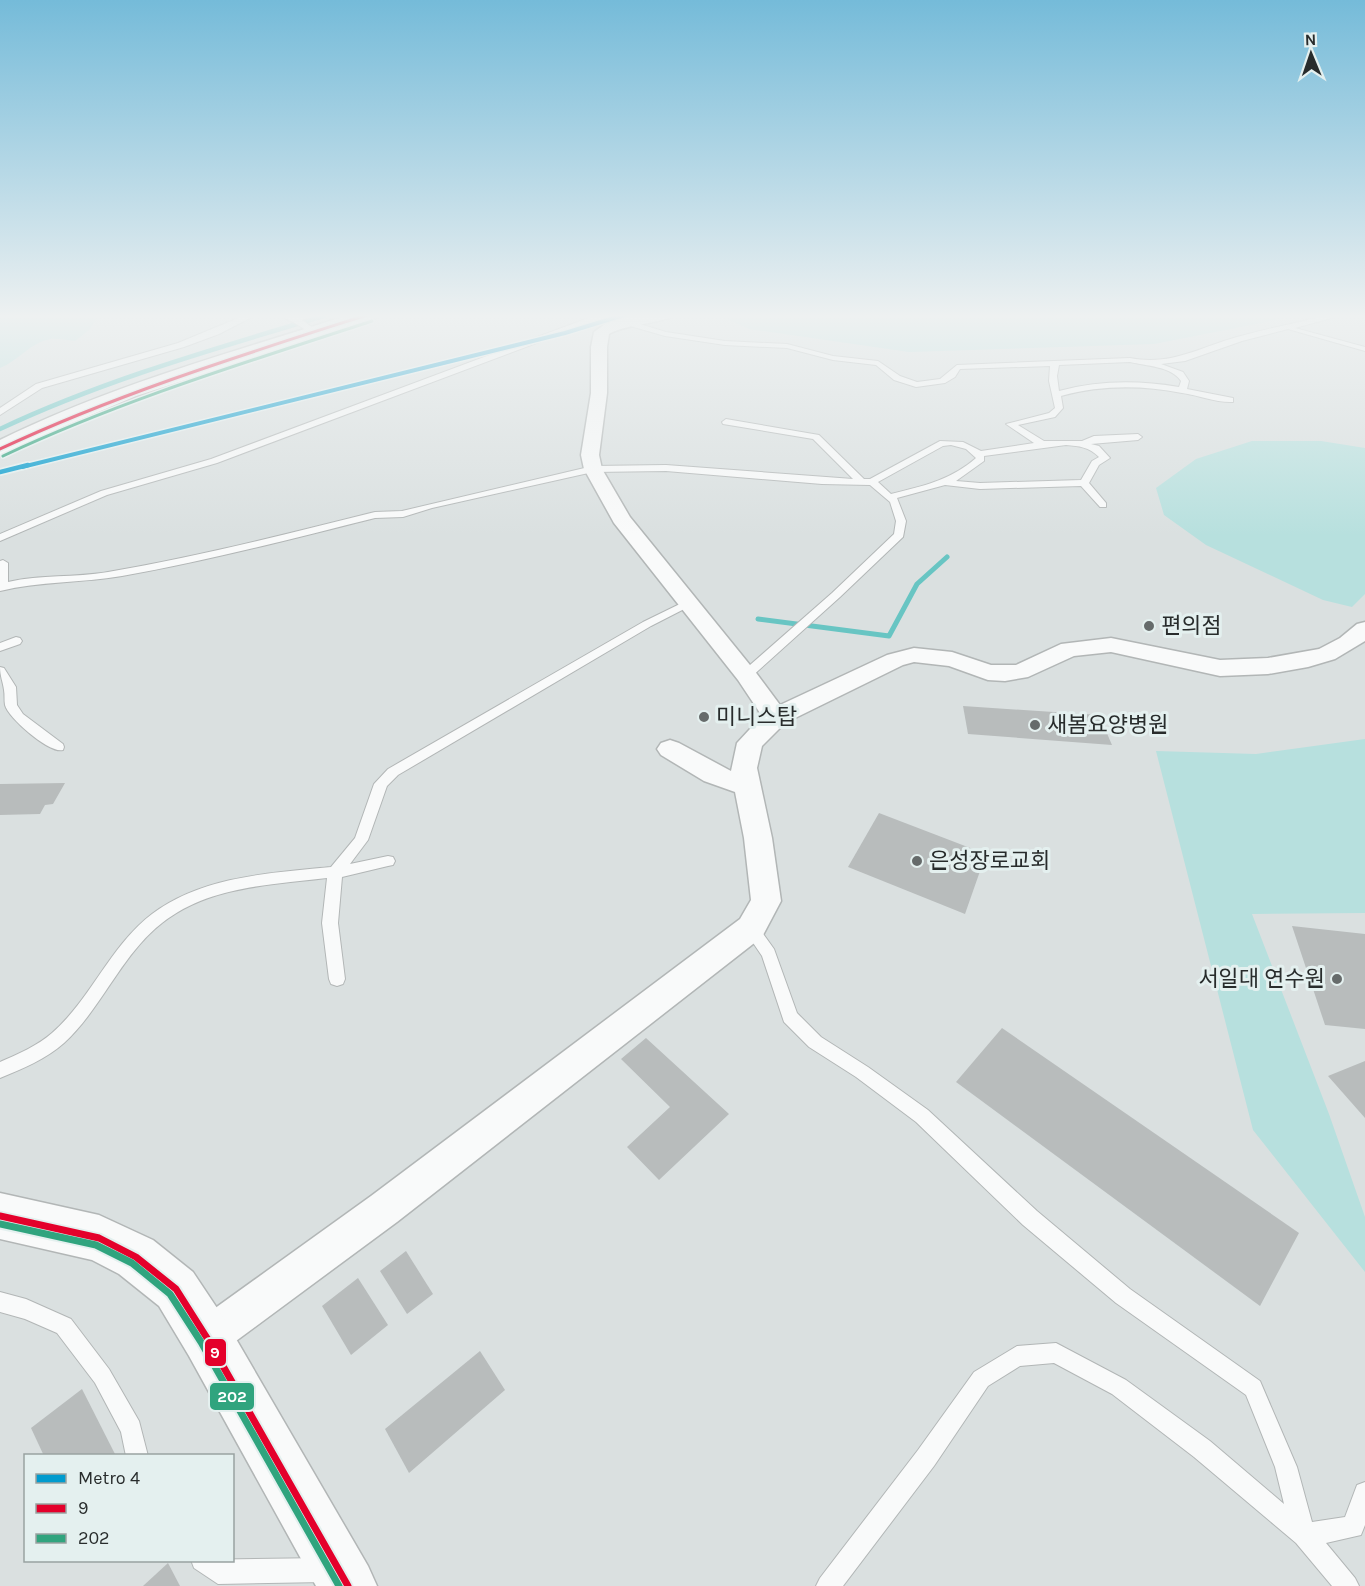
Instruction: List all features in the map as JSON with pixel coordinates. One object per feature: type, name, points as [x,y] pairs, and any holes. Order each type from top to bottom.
[{"type":"street","points":[[0,449],[50,424],[140,388]]},
{"type":"street","points":[[599,388],[590,455],[593,469],[621,519],[746,675],[776,717]]},
{"type":"street","points":[[207,1338],[384,1209],[751,928],[766,901],[758,838],[744,768],[750,743],[776,717],[895,660],[914,656],[952,658],[988,672],[1005,673],[1020,672],[1069,649],[1111,645],[1220,668],[1268,666],[1308,660],[1328,654],[1348,643],[1365,629]]},
{"type":"street","points":[[670,749],[713,774],[746,786]]},
{"type":"street","points":[[0,1216],[99,1238],[136,1257],[176,1289],[207,1338],[343,1578]]},
{"type":"lane","points":[[0,412],[36,388]]},
{"type":"lane","points":[[0,538],[104,493],[214,461],[409,388]]},
{"type":"lane","points":[[1042,444],[1010,424],[1052,414],[1059,408],[1057,394],[1053,388]]},
{"type":"lane","points":[[1057,394],[1081,388]]},
{"type":"lane","points":[[1171,388],[1230,400]]},
{"type":"lane","points":[[726,422],[816,437],[867,482],[890,497],[894,501],[901,521],[899,535],[746,675]]},
{"type":"lane","points":[[1083,444],[1094,439],[1138,437]]},
{"type":"lane","points":[[3,563],[2,588],[101,576],[375,515],[403,514],[593,469],[646,466],[867,482],[940,444],[958,442],[979,454],[990,454],[1042,444],[1083,444],[1101,450],[1105,458],[1095,463],[1084,483]]},
{"type":"lane","points":[[890,497],[947,483],[968,472],[981,459],[979,454]]},
{"type":"lane","points":[[947,483],[980,486],[1084,483]]},
{"type":"lane","points":[[1084,483],[1103,506]]},
{"type":"lane","points":[[337,979],[330,923],[335,872],[361,840],[381,784],[393,772],[687,603]]},
{"type":"lane","points":[[0,647],[16,641]]},
{"type":"lane","points":[[0,671],[10,687],[10,705],[18,717],[58,747]]},
{"type":"lane","points":[[0,1070],[24,1059],[62,1034],[135,938],[173,907],[220,887],[261,878],[335,872],[388,861]]},
{"type":"lane","points":[[751,928],[769,954],[790,1017],[815,1042],[862,1072],[922,1116],[1030,1218],[1123,1296],[1253,1388],[1286,1467],[1304,1535]]},
{"type":"lane","points":[[0,1302],[26,1309],[64,1326],[102,1376],[131,1430],[137,1454]]},
{"type":"lane","points":[[828,1586],[926,1458],[981,1379],[1017,1356],[1056,1353],[1119,1387],[1202,1449],[1304,1535],[1347,1586]]},
{"type":"lane","points":[[1304,1535],[1353,1527],[1365,1493]]},
{"type":"lane","points":[[205,1562],[218,1572],[343,1578]]},
{"type":"shaded area","points":[[1252,441],[1321,441],[1365,448],[1365,594],[1352,607],[1323,600],[1206,545],[1164,515],[1156,488],[1196,459]]},
{"type":"shaded area","points":[[1365,739],[1365,913],[1252,914],[1329,1114],[1365,1217],[1365,1272],[1253,1130],[1156,751],[1256,754]]},
{"type":"building","name":"새봄요양병원","points":[[963,706],[1099,715],[1112,745],[968,734]]},
{"type":"building","points":[[65,783],[53,804],[45,805],[40,814],[0,815],[0,784]]},
{"type":"building","name":"은성장로교회","points":[[879,813],[986,854],[965,914],[848,867]]},
{"type":"building","name":"서일대 연수원","points":[[1292,926],[1365,934],[1365,1029],[1325,1025]]},
{"type":"building","points":[[1002,1028],[1299,1233],[1260,1306],[956,1082]]},
{"type":"building","points":[[646,1038],[729,1114],[659,1180],[627,1147],[670,1107],[621,1059]]},
{"type":"building","points":[[1365,1061],[1365,1118],[1328,1076]]},
{"type":"building","points":[[406,1251],[433,1294],[407,1314],[380,1271]]},
{"type":"building","points":[[358,1278],[388,1325],[351,1355],[322,1306]]},
{"type":"building","points":[[480,1351],[505,1390],[409,1473],[385,1429]]},
{"type":"building","points":[[82,1389],[115,1454],[43,1454],[31,1428]]},
{"type":"building","points":[[168,1563],[180,1586],[143,1586]]},
{"type":"waterway","points":[[0,429],[100,388]]},
{"type":"waterway","points":[[758,619],[889,636],[917,584],[947,557]]},
{"type":"metro line","name":"4","points":[[0,472],[341,388]]},
{"type":"transit line","name":"9","points":[[0,449],[90,409],[145,388]]},
{"type":"transit line","name":"202","points":[[3,456],[93,416],[168,388]]},
{"type":"transit line","name":"9","points":[[0,1216],[99,1238],[136,1257],[176,1289],[207,1338],[348,1586]]},
{"type":"transit line","name":"202","points":[[0,1224],[96,1245],[132,1263],[170,1294],[201,1342],[339,1586]]},
{"type":"place","name":"편의점","points":[[1149,626]]},
{"type":"place","name":"미니스탑","points":[[704,717]]},
{"type":"place","name":"새봄요양병원","points":[[1035,725]]},
{"type":"place","name":"은성장로교회","points":[[917,861]]},
{"type":"place","name":"서일대 연수원","points":[[1337,979]]}]
